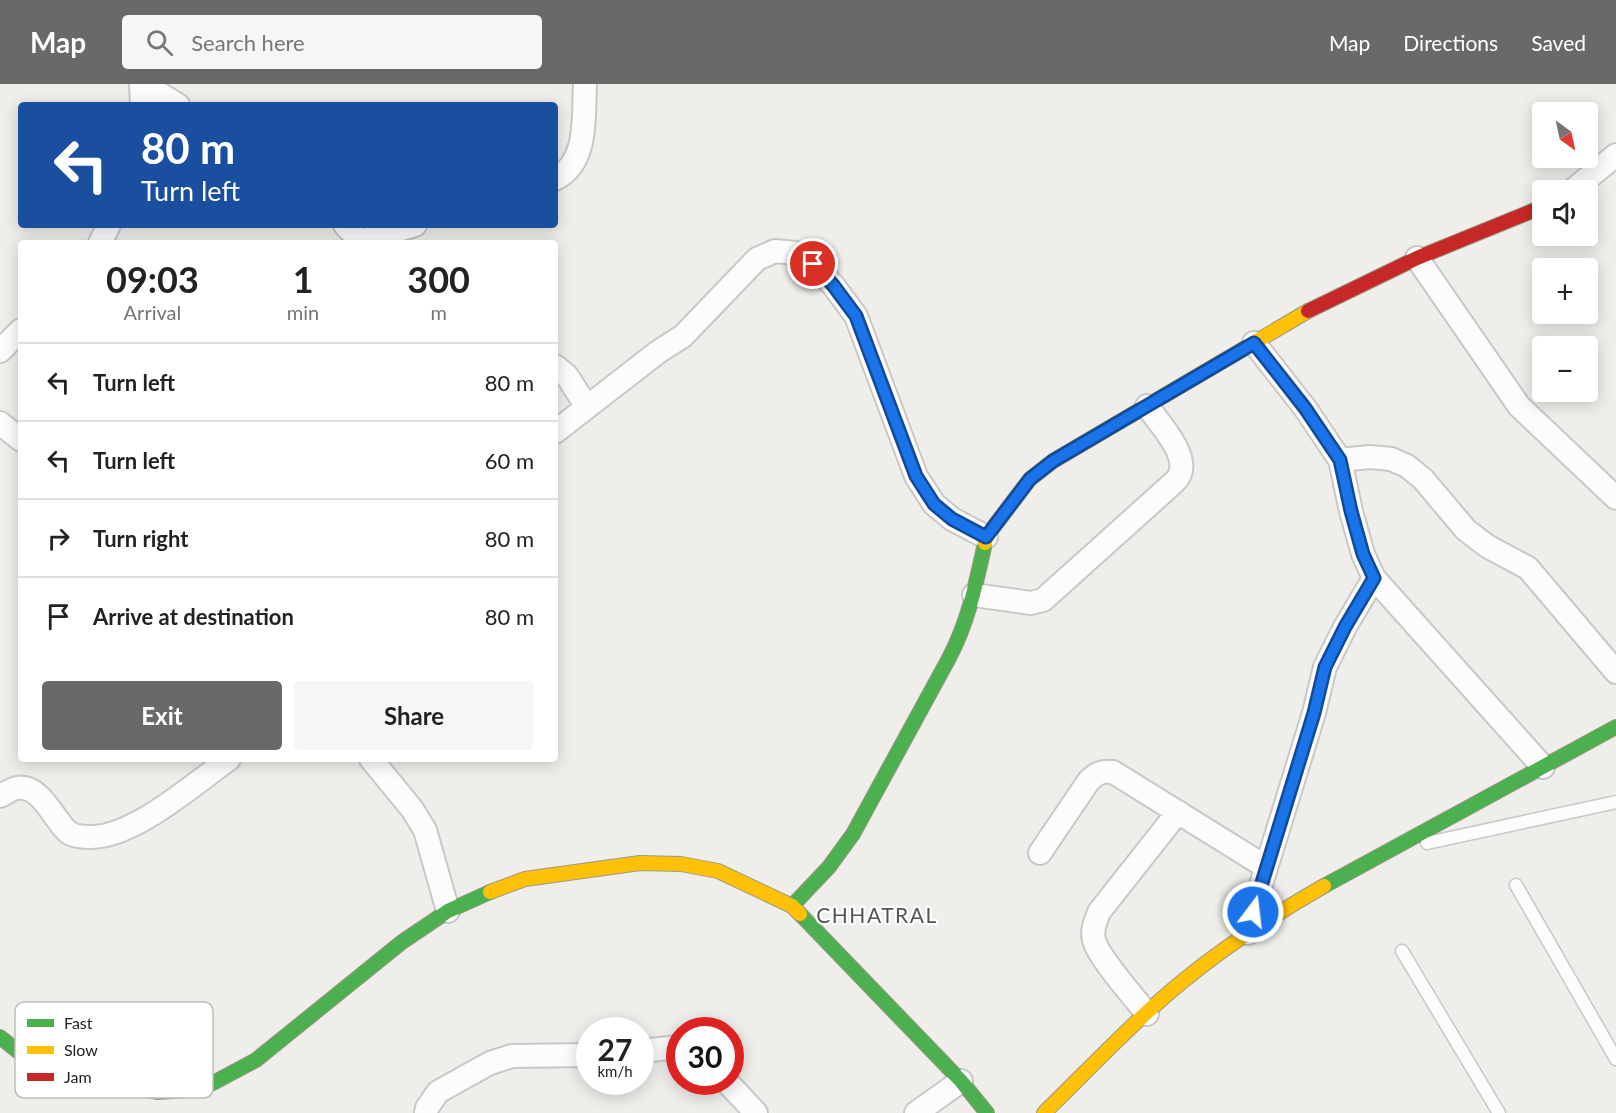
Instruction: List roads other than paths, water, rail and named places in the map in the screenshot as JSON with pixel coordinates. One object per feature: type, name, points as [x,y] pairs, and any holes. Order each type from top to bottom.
[{"type":"street","points":[[142,84],[142,102]]},
{"type":"street","points":[[142,84],[173,102]]},
{"type":"street","points":[[558,178],[576,159],[581,143],[585,84]]},
{"type":"street","points":[[1585,180],[1616,155]]},
{"type":"street","points":[[792,906],[829,867],[854,834],[869,802],[960,637],[975,595],[986,537],[1030,479],[1053,461],[1311,309],[1418,258],[1532,211]]},
{"type":"street","points":[[348,228],[359,240]]},
{"type":"street","points":[[367,240],[405,228]]},
{"type":"street","points":[[558,430],[683,336],[757,259],[775,251],[796,253],[813,264],[833,285],[856,316],[916,476],[934,504],[952,519],[986,537]]},
{"type":"street","points":[[1418,258],[1519,406],[1616,498]]},
{"type":"street","points":[[1,349],[18,333]]},
{"type":"street","points":[[1254,343],[1305,408],[1340,460],[1363,554],[1374,578],[1543,767]]},
{"type":"street","points":[[558,368],[567,376],[587,407]]},
{"type":"street","points":[[975,595],[1031,603],[1043,600],[1171,485],[1180,475],[1182,463],[1179,451],[1147,406]]},
{"type":"street","points":[[0,423],[18,438]]},
{"type":"street","points":[[1340,460],[1370,457],[1391,459],[1407,466],[1423,479],[1466,530],[1487,546],[1528,568],[1545,585],[1616,672]]},
{"type":"street","points":[[1248,933],[1314,713],[1325,667],[1374,578]]},
{"type":"street","points":[[1044,1113],[1147,1014],[1203,966],[1248,933],[1314,890],[1616,727]]},
{"type":"street","points":[[0,796],[17,788],[30,790],[44,801],[70,834],[89,837],[108,835],[144,819],[226,762]]},
{"type":"street","points":[[373,762],[412,809],[425,830],[448,911]]},
{"type":"street","points":[[1040,854],[1094,774],[1103,771],[1113,772],[1266,867]]},
{"type":"street","points":[[1147,1014],[1099,951],[1094,939],[1094,927],[1099,912],[1178,812]]},
{"type":"street","points":[[213,1083],[256,1060],[402,942],[448,911],[476,897],[525,879],[640,863],[681,864],[718,870],[792,906],[961,1081],[987,1113]]},
{"type":"street","points":[[0,1037],[15,1049]]},
{"type":"street","points":[[426,1113],[438,1092],[489,1063],[512,1056],[576,1055]]},
{"type":"street","points":[[916,1113],[961,1081]]},
{"type":"street","points":[[739,1095],[756,1113]]},
{"type":"lane","points":[[1387,852],[1616,802]]},
{"type":"lane","points":[[1516,885],[1616,1059]]},
{"type":"lane","points":[[1402,951],[1498,1113]]},
{"type":"district","name":"CHHATRAL","points":[[877,914]]}]
